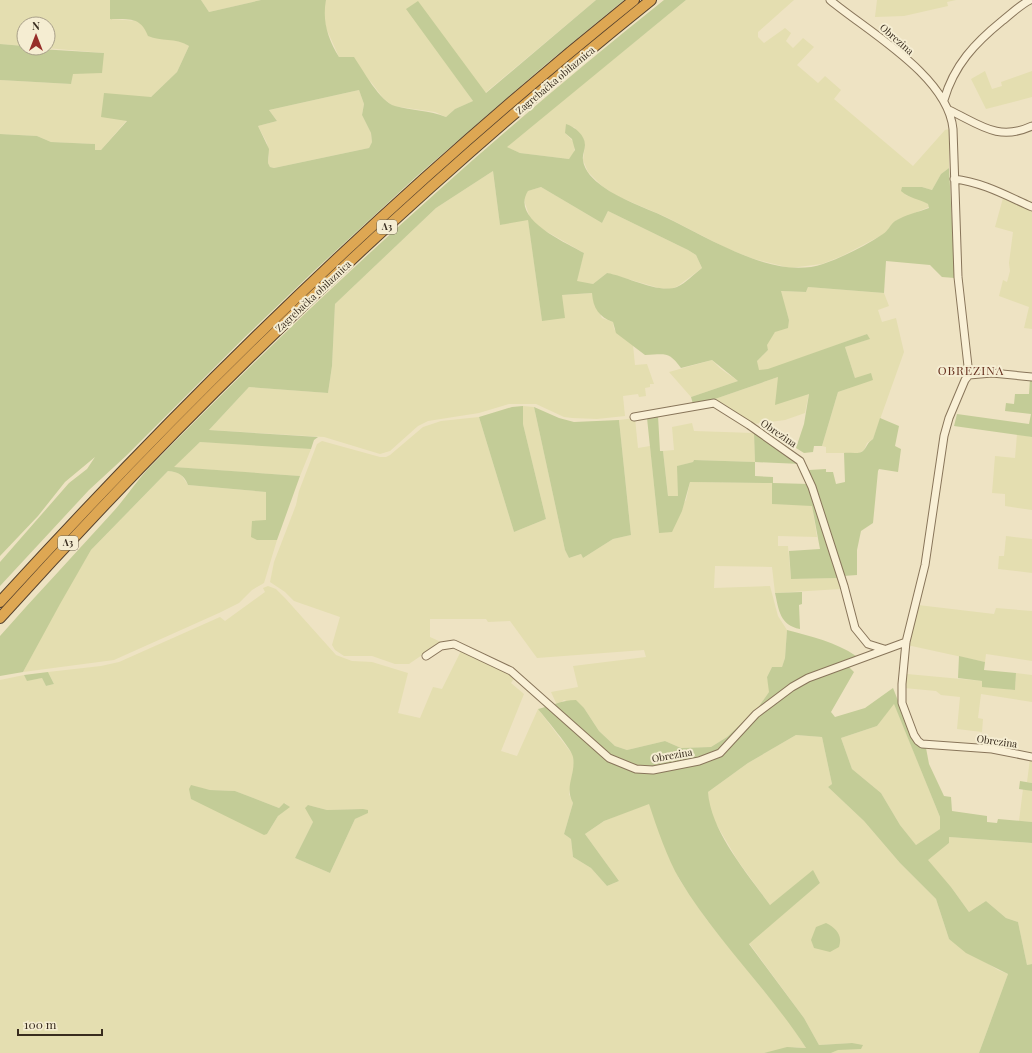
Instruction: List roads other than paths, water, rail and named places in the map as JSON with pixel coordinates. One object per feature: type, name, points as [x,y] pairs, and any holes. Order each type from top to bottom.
[{"type":"highway","name":"Zagrebačka obilaznica","points":[[0,602],[178,413],[326,269],[489,122],[634,0]]},
{"type":"highway","name":"Zagrebačka obilaznica","points":[[0,618],[137,470],[263,343],[415,200],[490,134],[651,0]]},
{"type":"street","name":"Obrezina","points":[[830,0],[896,50],[934,88],[944,100],[949,110],[953,129],[958,277],[969,375],[965,380],[949,418],[944,436],[925,565],[906,642],[902,699],[906,715],[918,741],[927,745],[992,749],[1032,757]]},
{"type":"street","points":[[944,100],[949,83],[960,62],[973,46],[1008,15],[1030,0]]},
{"type":"street","points":[[949,110],[983,127],[998,132],[1015,133],[1032,126]]},
{"type":"street","points":[[954,179],[972,182],[1032,207]]},
{"type":"street","points":[[969,375],[992,373],[1032,377]]},
{"type":"street","name":"Obrezina","points":[[634,417],[714,403],[743,421],[800,461],[812,487],[842,580],[855,628],[868,644],[884,649]]},
{"type":"street","name":"Obrezina","points":[[426,656],[441,646],[454,644],[511,671],[609,758],[636,769],[653,770],[699,761],[720,753],[756,714],[782,693],[808,678],[906,642]]},
{"type":"district","name":"OBREZINA","points":[[971,371]]}]
